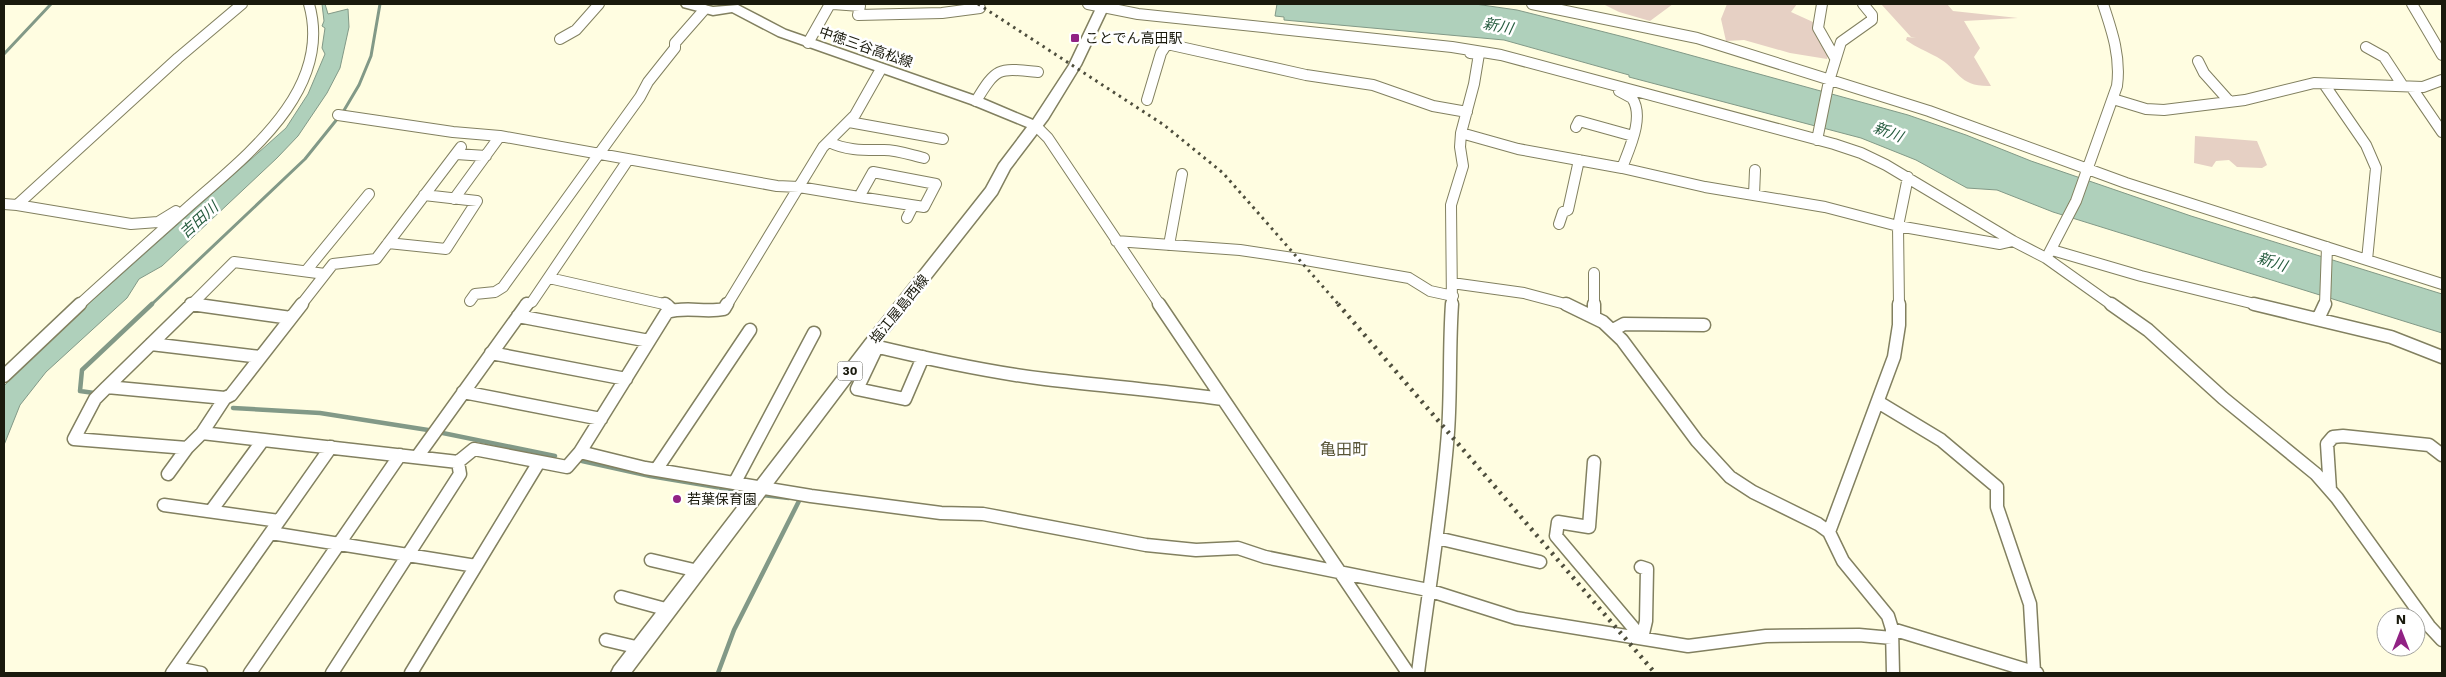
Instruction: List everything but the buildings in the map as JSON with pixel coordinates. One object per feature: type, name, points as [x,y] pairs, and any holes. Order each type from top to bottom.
[{"type":"main road","name":"中徳三谷高松線","points":[[687,4],[708,10],[731,6],[782,33],[976,102],[1036,126]]},
{"type":"main road","name":"塩江屋島西線","points":[[620,673],[992,191],[1004,167],[1036,126],[1074,65],[1103,5]]},
{"type":"main road","points":[[708,10],[758,28],[782,33]]},
{"type":"street","points":[[17,205],[178,58],[242,4]]},
{"type":"street","points":[[4,376],[211,187],[278,119],[306,75],[316,33],[309,4]]},
{"type":"street","points":[[560,39],[576,30],[599,4]]},
{"type":"street","points":[[808,43],[832,4],[860,6],[858,15],[942,13],[980,8]]},
{"type":"street","points":[[1088,4],[1103,5],[1138,14],[1430,45],[1501,55],[1818,136],[1861,153],[1908,177],[2013,242],[2049,254],[2391,337],[2442,357]]},
{"type":"street","points":[[1532,4],[1697,38],[1828,86],[1929,111],[2086,170],[2327,249],[2442,284]]},
{"type":"street","points":[[1822,4],[1818,28],[1824,42],[1836,58]]},
{"type":"street","points":[[1818,136],[1828,86],[1841,42],[1851,33],[1872,20],[1872,15],[1864,4]]},
{"type":"street","points":[[2049,254],[2065,224],[2113,99],[2118,78],[2115,44],[2103,4]]},
{"type":"street","points":[[2412,4],[2442,55]]},
{"type":"street","points":[[470,301],[475,294],[495,292],[502,287],[598,155],[648,82],[675,48],[675,43],[708,10]]},
{"type":"street","points":[[1147,100],[1161,53],[1167,44],[1306,75],[1373,86],[1433,106],[1467,112]]},
{"type":"street","points":[[1418,673],[1428,590],[1437,538],[1448,431],[1452,290],[1451,205],[1462,166],[1460,147],[1462,133],[1479,54],[1434,49],[1430,45]]},
{"type":"street","points":[[2366,47],[2376,49],[2383,54],[2442,132]]},
{"type":"street","points":[[2198,61],[2204,73],[2229,101]]},
{"type":"street","points":[[202,433],[458,462],[474,449],[567,467],[580,452],[667,312],[676,308],[713,312],[724,309],[799,186],[829,142],[849,122],[863,102],[881,69]]},
{"type":"street","points":[[976,102],[992,74],[999,70],[1038,72]]},
{"type":"street","points":[[2113,99],[2146,109],[2164,110],[2261,96],[2314,83],[2423,87],[2442,80]]},
{"type":"street","points":[[1606,82],[1613,89],[1630,96],[1635,102],[1633,136],[1622,168]]},
{"type":"street","points":[[2324,84],[2366,145],[2376,168],[2367,260]]},
{"type":"street","points":[[338,115],[453,132],[500,136],[777,186],[799,186],[859,197],[913,206],[924,207],[936,184],[873,172],[859,197]]},
{"type":"street","points":[[1576,127],[1579,121],[1633,136]]},
{"type":"street","points":[[849,122],[943,139]]},
{"type":"street","points":[[1036,126],[1048,138],[1408,673]]},
{"type":"street","points":[[1462,133],[1518,149],[1622,168],[1678,181],[1826,207],[1898,226],[2000,244],[2013,242]]},
{"type":"street","points":[[884,150],[892,134]]},
{"type":"street","points":[[454,199],[500,136]]},
{"type":"street","points":[[829,142],[837,146],[870,152],[884,150],[924,158]]},
{"type":"street","points":[[168,474],[187,448],[202,433],[225,398],[231,395],[334,264],[341,261],[376,259],[458,150],[486,156]]},
{"type":"street","points":[[417,457],[526,304],[532,302],[628,160]]},
{"type":"street","points":[[1559,224],[1563,212],[1568,210],[1579,160]]},
{"type":"street","points":[[1754,195],[1755,170]]},
{"type":"street","points":[[1169,245],[1182,174]]},
{"type":"street","points":[[1829,532],[1894,357],[1898,333],[1898,226],[1908,177]]},
{"type":"street","points":[[4,204],[118,222],[143,224],[158,222],[170,216],[203,189],[211,187]]},
{"type":"street","points":[[306,271],[369,194]]},
{"type":"street","points":[[388,243],[446,249],[477,201],[424,195]]},
{"type":"street","points":[[907,218],[913,206]]},
{"type":"street","points":[[125,264],[158,222]]},
{"type":"street","points":[[1116,241],[1240,250],[1374,271],[1409,278],[1430,291],[1452,290],[1538,296],[1573,305],[1594,316],[1613,330],[1681,420],[1721,469],[1737,483],[1818,524],[1829,532],[1843,561],[1888,616],[1892,634],[1893,673]]},
{"type":"street","points":[[2318,319],[2325,306],[2327,249]]},
{"type":"street","points":[[2049,254],[2066,271],[2148,330],[2223,398],[2290,452],[2330,490],[2442,640]]},
{"type":"street","points":[[187,448],[74,439],[96,399],[234,262],[325,274]]},
{"type":"street","points":[[1594,273],[1594,316]]},
{"type":"street","points":[[549,278],[667,304],[672,310]]},
{"type":"street","points":[[191,304],[291,318]]},
{"type":"street","points":[[518,316],[650,341]]},
{"type":"street","points":[[1613,330],[1624,324],[1704,325]]},
{"type":"street","points":[[656,470],[750,330]]},
{"type":"street","points":[[735,482],[814,333]]},
{"type":"street","points":[[151,344],[260,357]]},
{"type":"street","points":[[923,357],[905,399],[857,389],[874,346],[923,357],[1045,379],[1142,388],[1223,399]]},
{"type":"street","points":[[492,353],[626,379]]},
{"type":"street","points":[[107,387],[225,398]]},
{"type":"street","points":[[464,392],[601,419]]},
{"type":"street","points":[[580,452],[656,470],[735,482],[759,491],[941,513],[983,514],[1162,548],[1196,550],[1238,548],[1265,557],[1428,590],[1516,618],[1688,646],[1766,636],[1892,634],[2036,673],[2030,604],[1997,507],[1997,487],[1941,440],[1878,402]]},
{"type":"street","points":[[2330,490],[2327,444],[2333,437],[2343,436],[2429,445],[2442,455]]},
{"type":"street","points":[[211,511],[262,440]]},
{"type":"street","points":[[174,671],[331,448]]},
{"type":"street","points":[[250,673],[400,455]]},
{"type":"street","points":[[332,673],[460,474],[458,462]]},
{"type":"street","points":[[411,673],[539,462]]},
{"type":"street","points":[[1594,462],[1589,527],[1558,522],[1556,536],[1642,638]]},
{"type":"street","points":[[164,505],[279,521]]},
{"type":"street","points":[[271,533],[476,566]]},
{"type":"street","points":[[1437,538],[1540,562]]},
{"type":"street","points":[[651,560],[698,571]]},
{"type":"street","points":[[1641,567],[1647,569],[1646,621],[1642,638]]},
{"type":"street","points":[[621,597],[668,610]]},
{"type":"street","points":[[606,640],[640,648]]},
{"type":"street","points":[[174,671],[201,673]]},
{"type":"shaded area","points":[[1603,4],[1673,4],[1650,21],[1619,12]]},
{"type":"shaded area","points":[[1727,4],[1797,4],[1791,12],[1813,22],[1819,41],[1829,50],[1827,59],[1790,53],[1744,40],[1726,41],[1721,19]]},
{"type":"shaded area","points":[[1881,4],[1947,4],[1953,11],[2018,18],[1964,21],[1980,48],[1974,57],[1991,86],[1980,86],[1965,81],[1945,62],[1906,40],[1907,37],[1916,38],[1911,37]]},
{"type":"shaded area","points":[[2195,136],[2257,141],[2267,165],[2262,168],[2237,167],[2229,160],[2216,161],[2212,167],[2194,163]]},
{"type":"water","name":"吉田川","points":[[322,4],[325,4],[328,14],[348,9],[349,27],[340,68],[327,93],[298,136],[162,266],[139,279],[127,298],[46,372],[20,405],[4,445],[4,386],[49,339],[286,128],[308,94],[325,54],[322,48],[325,28],[322,26],[324,21]]},
{"type":"water","name":"新川","points":[[1277,4],[1475,4],[1517,10],[1628,38],[1908,115],[1966,135],[2031,161],[2191,216],[2442,294],[2442,333],[2053,212],[1997,190],[1967,188],[1916,160],[1861,138],[1629,77],[1629,75],[1504,40],[1284,20],[1284,17],[1275,16]]},
{"type":"waterway","points":[[4,54],[51,4]]},
{"type":"waterway","points":[[343,112],[359,85],[371,56],[380,4]]},
{"type":"waterway","points":[[151,305],[305,159],[338,118]]},
{"type":"waterway","points":[[94,393],[80,391],[82,370],[152,304]]},
{"type":"waterway","points":[[233,408],[320,413],[428,430],[555,456]]},
{"type":"waterway","points":[[582,461],[650,476],[752,493]]},
{"type":"waterway","points":[[761,495],[789,498]]},
{"type":"waterway","points":[[718,673],[734,630],[800,499],[798,499]]},
{"type":"railway","points":[[978,4],[1164,125],[1223,173],[1339,305]]},
{"type":"railway","points":[[1338,304],[1655,673]]},
{"type":"place","name":"ことでん高田駅","points":[[1075,38]]},
{"type":"place","name":"若葉保育園","points":[[677,499]]},
{"type":"district","name":"亀田町","points":[[1344,449]]}]
